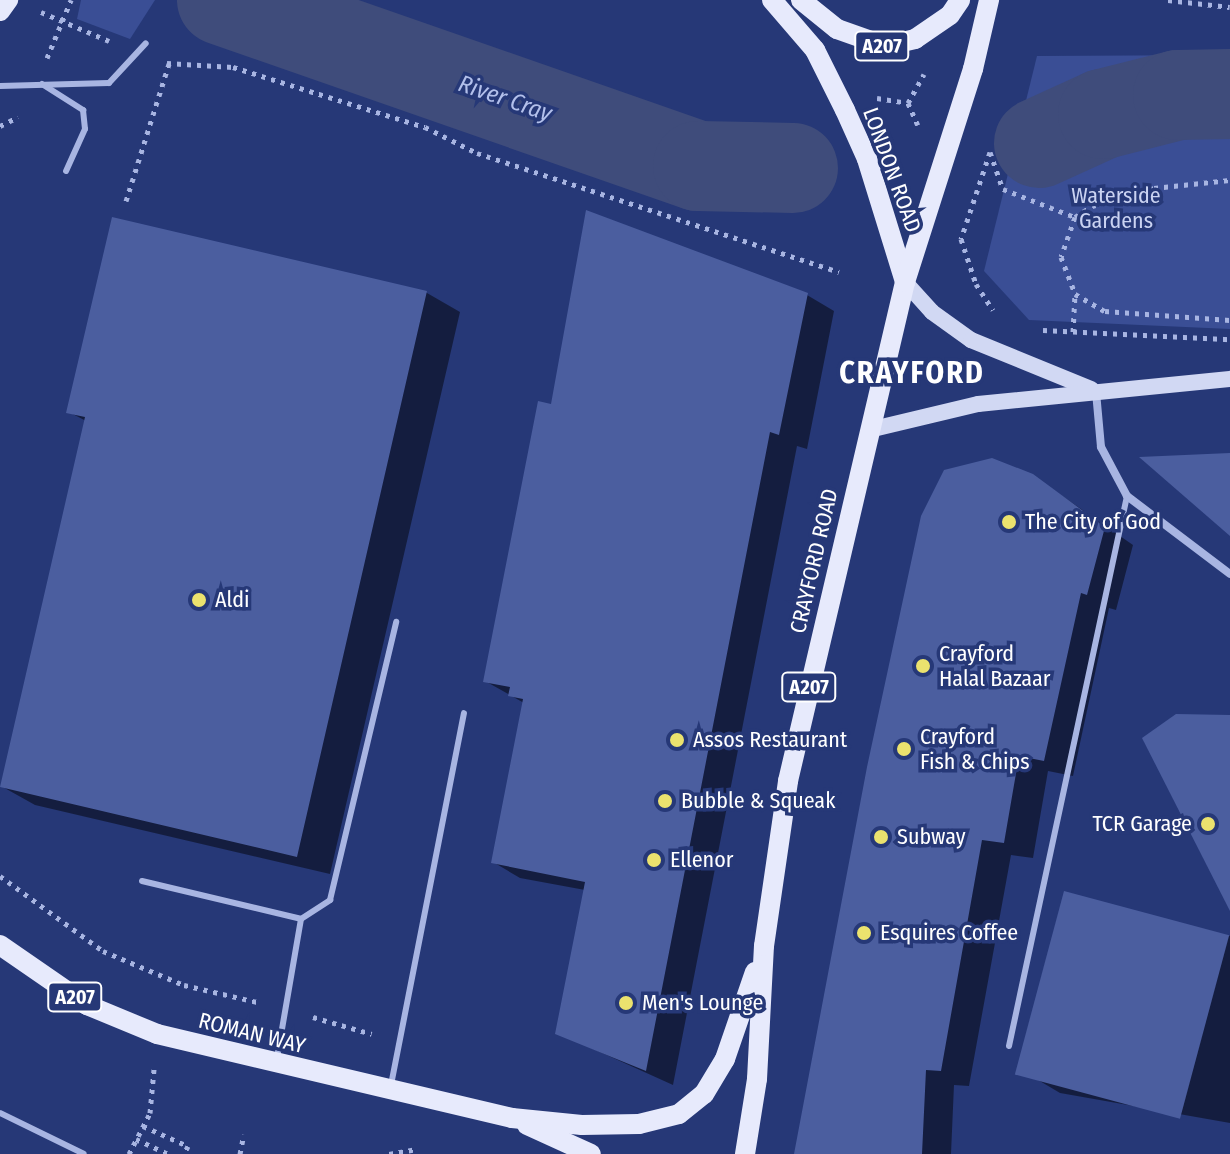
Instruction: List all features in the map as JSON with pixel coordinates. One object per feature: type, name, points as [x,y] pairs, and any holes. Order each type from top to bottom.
[{"type":"main road","points":[[0,11],[8,0]]},
{"type":"main road","name":"LONDON ROAD","points":[[772,0],[815,50],[845,110],[867,159],[905,282]]},
{"type":"main road","name":"A207","points":[[801,0],[837,29],[885,46],[915,39],[950,15],[960,0]]},
{"type":"main road","name":"CRAYFORD ROAD","points":[[745,1154],[757,1079],[764,946],[788,781],[905,282],[973,69],[989,0]]},
{"type":"main road","points":[[905,282],[932,312],[971,340],[1096,391]]},
{"type":"main road","points":[[869,430],[978,404],[1230,379]]},
{"type":"main road","name":"ROMAN WAY","points":[[0,945],[87,1005],[157,1034],[276,1064],[512,1118],[639,1124],[679,1114]]},
{"type":"main road","name":"CRAYFORD ROAD","points":[[679,1114],[704,1094],[725,1059],[764,946]]},
{"type":"main road","name":"ROMAN WAY","points":[[512,1118],[591,1154]]},
{"type":"street","points":[[1096,391],[1101,447],[1127,496],[1230,574]]},
{"type":"lane","points":[[0,86],[109,83],[146,43]]},
{"type":"lane","points":[[42,84],[83,110],[85,129],[66,171]]},
{"type":"lane","points":[[1009,1046],[1127,496]]},
{"type":"lane","points":[[142,881],[301,919],[330,900],[396,622]]},
{"type":"lane","points":[[390,1089],[464,713]]},
{"type":"lane","points":[[276,1064],[301,919]]},
{"type":"lane","points":[[0,1113],[84,1154]]},
{"type":"path","points":[[1168,0],[1230,7]]},
{"type":"path","points":[[60,20],[69,3]]},
{"type":"path","points":[[35,10],[137,53],[170,63],[248,71],[839,272]]},
{"type":"path","points":[[126,201],[170,63]]},
{"type":"path","points":[[872,99],[908,103],[924,74]]},
{"type":"path","points":[[1001,318],[976,284],[961,239],[990,152],[1003,189],[1075,217]]},
{"type":"path","points":[[1073,332],[1075,294],[1061,257],[1075,217],[1092,206],[1154,188],[1230,180]]},
{"type":"path","points":[[1075,294],[1105,311],[1230,320]]},
{"type":"path","points":[[1028,329],[1230,339]]},
{"type":"path","points":[[0,876],[69,930],[132,966],[225,998],[285,1009],[400,1041]]},
{"type":"path","points":[[129,1154],[150,1113],[157,1034]]},
{"type":"path","points":[[143,1126],[188,1146],[184,1154]]},
{"type":"path","points":[[240,1154],[244,1134]]},
{"type":"path","points":[[136,1139],[168,1154]]},
{"type":"path","points":[[389,1154],[416,1149]]},
{"type":"green space","points":[[81,0],[155,0],[130,39],[77,19]]},
{"type":"green space","name":"Waterside Gardens","points":[[1230,55],[1230,329],[1029,320],[984,271],[1037,56]]},
{"type":"building","points":[[586,210],[808,293],[779,435],[770,432],[646,1071],[555,1034],[585,882],[491,863],[523,699],[508,696],[510,687],[483,682],[538,401],[551,404]]},
{"type":"building","name":"Aldi","points":[[112,217],[427,291],[297,857],[0,787],[85,417],[66,413]]},
{"type":"building","points":[[1230,453],[1230,536],[1139,457]]},
{"type":"building","points":[[992,458],[1033,474],[1105,527],[1087,595],[1081,593],[1044,761],[1019,756],[1004,843],[982,840],[941,1071],[926,1070],[922,1154],[794,1154],[867,767],[921,516],[944,470]]},
{"type":"building","name":"TCR Garage","points":[[1176,714],[1230,715],[1230,911],[1142,738]]},
{"type":"building","points":[[1064,891],[1229,935],[1180,1119],[1015,1075]]},
{"type":"waterway","name":"River Cray","points":[[222,0],[698,166],[793,168]]},
{"type":"waterway","name":"River Cray","points":[[1039,143],[1103,114],[1178,95],[1230,94]]},
{"type":"place","name":"The City of God","points":[[1009,522]]},
{"type":"place","name":"Aldi","points":[[199,600]]},
{"type":"place","name":"Crayford Halal Bazaar","points":[[923,666]]},
{"type":"place","name":"Assos Restaurant","points":[[677,740]]},
{"type":"place","name":"Crayford Fish & Chips","points":[[904,749]]},
{"type":"place","name":"Bubble & Squeak","points":[[665,801]]},
{"type":"place","name":"TCR Garage","points":[[1208,824]]},
{"type":"place","name":"Subway","points":[[881,837]]},
{"type":"place","name":"Ellenor","points":[[654,860]]},
{"type":"place","name":"Esquires Coffee","points":[[864,933]]},
{"type":"place","name":"Men's Lounge","points":[[626,1003]]},
{"type":"district","name":"CRAYFORD","points":[[912,373]]}]
